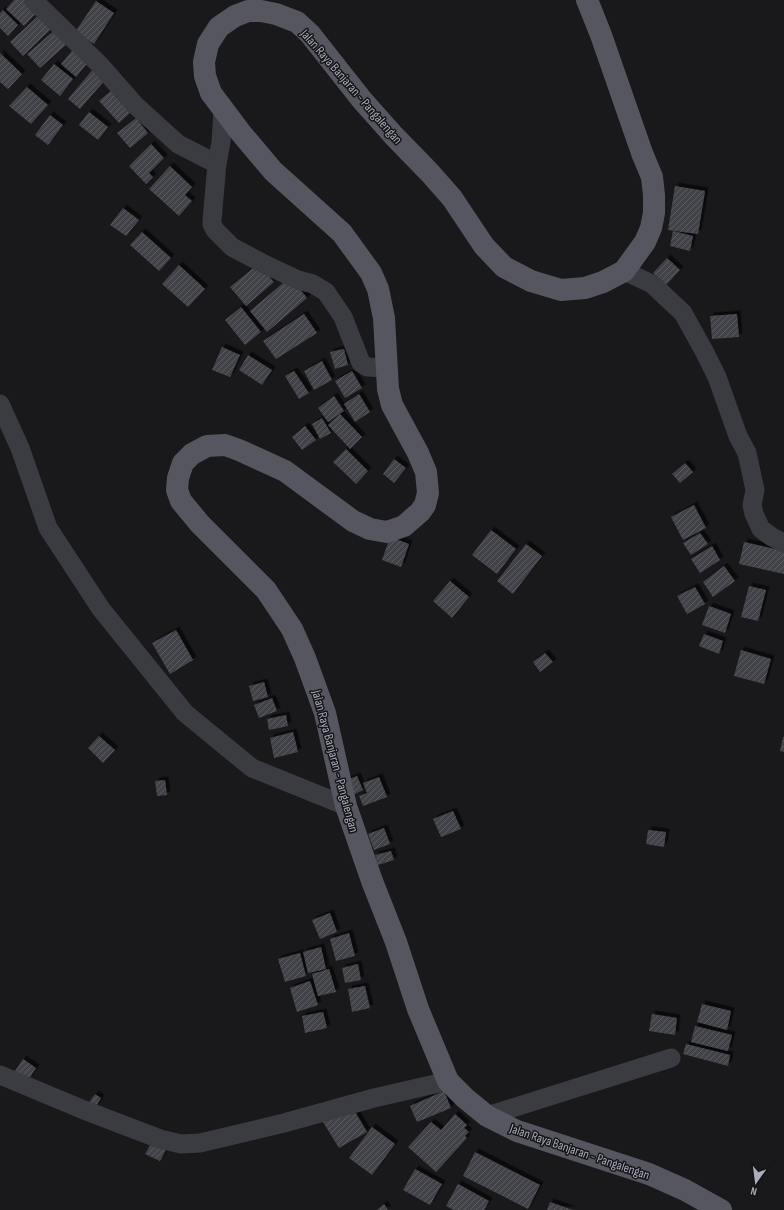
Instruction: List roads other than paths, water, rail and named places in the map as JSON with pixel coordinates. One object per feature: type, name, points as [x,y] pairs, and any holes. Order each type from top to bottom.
[{"type":"main road","name":"Jalan Raya Banjaran - Pangalengan","points":[[588,0],[652,178],[654,213],[651,228],[645,242],[624,272],[603,282],[585,288],[561,290],[531,281],[504,266],[484,246],[452,198],[362,100],[310,34],[296,22],[276,14],[261,11],[248,11],[227,22],[208,44],[204,62],[204,71],[207,85],[211,94],[273,171],[342,233],[371,273],[378,289],[382,304],[388,389],[392,405],[418,453],[426,472],[428,493],[425,505],[412,520],[404,526],[387,532],[370,529],[353,521],[285,472],[225,445],[207,446],[192,454],[183,463],[178,478],[177,490],[181,501],[191,515],[266,590],[292,629],[305,658],[325,713],[346,806],[372,881],[396,942],[418,1008],[448,1081],[465,1098],[487,1116],[517,1131],[649,1174],[685,1190],[721,1210]]},
{"type":"street","points":[[33,0],[100,65],[135,105],[178,144],[217,164]]},
{"type":"street","points":[[223,110],[212,224],[218,235],[232,247],[262,263],[298,280],[313,284],[326,292],[343,317],[361,363],[367,367],[387,368]]},
{"type":"street","points":[[624,272],[652,284],[683,313],[717,377],[738,436],[747,453],[755,490],[752,505],[754,514],[762,529],[772,537],[784,543]]},
{"type":"street","points":[[0,404],[20,448],[48,528],[101,609],[185,713],[252,768],[346,806]]},
{"type":"street","points":[[487,1116],[671,1058]]},
{"type":"street","points":[[0,1075],[153,1137],[181,1144],[200,1143],[374,1098],[448,1081]]}]
